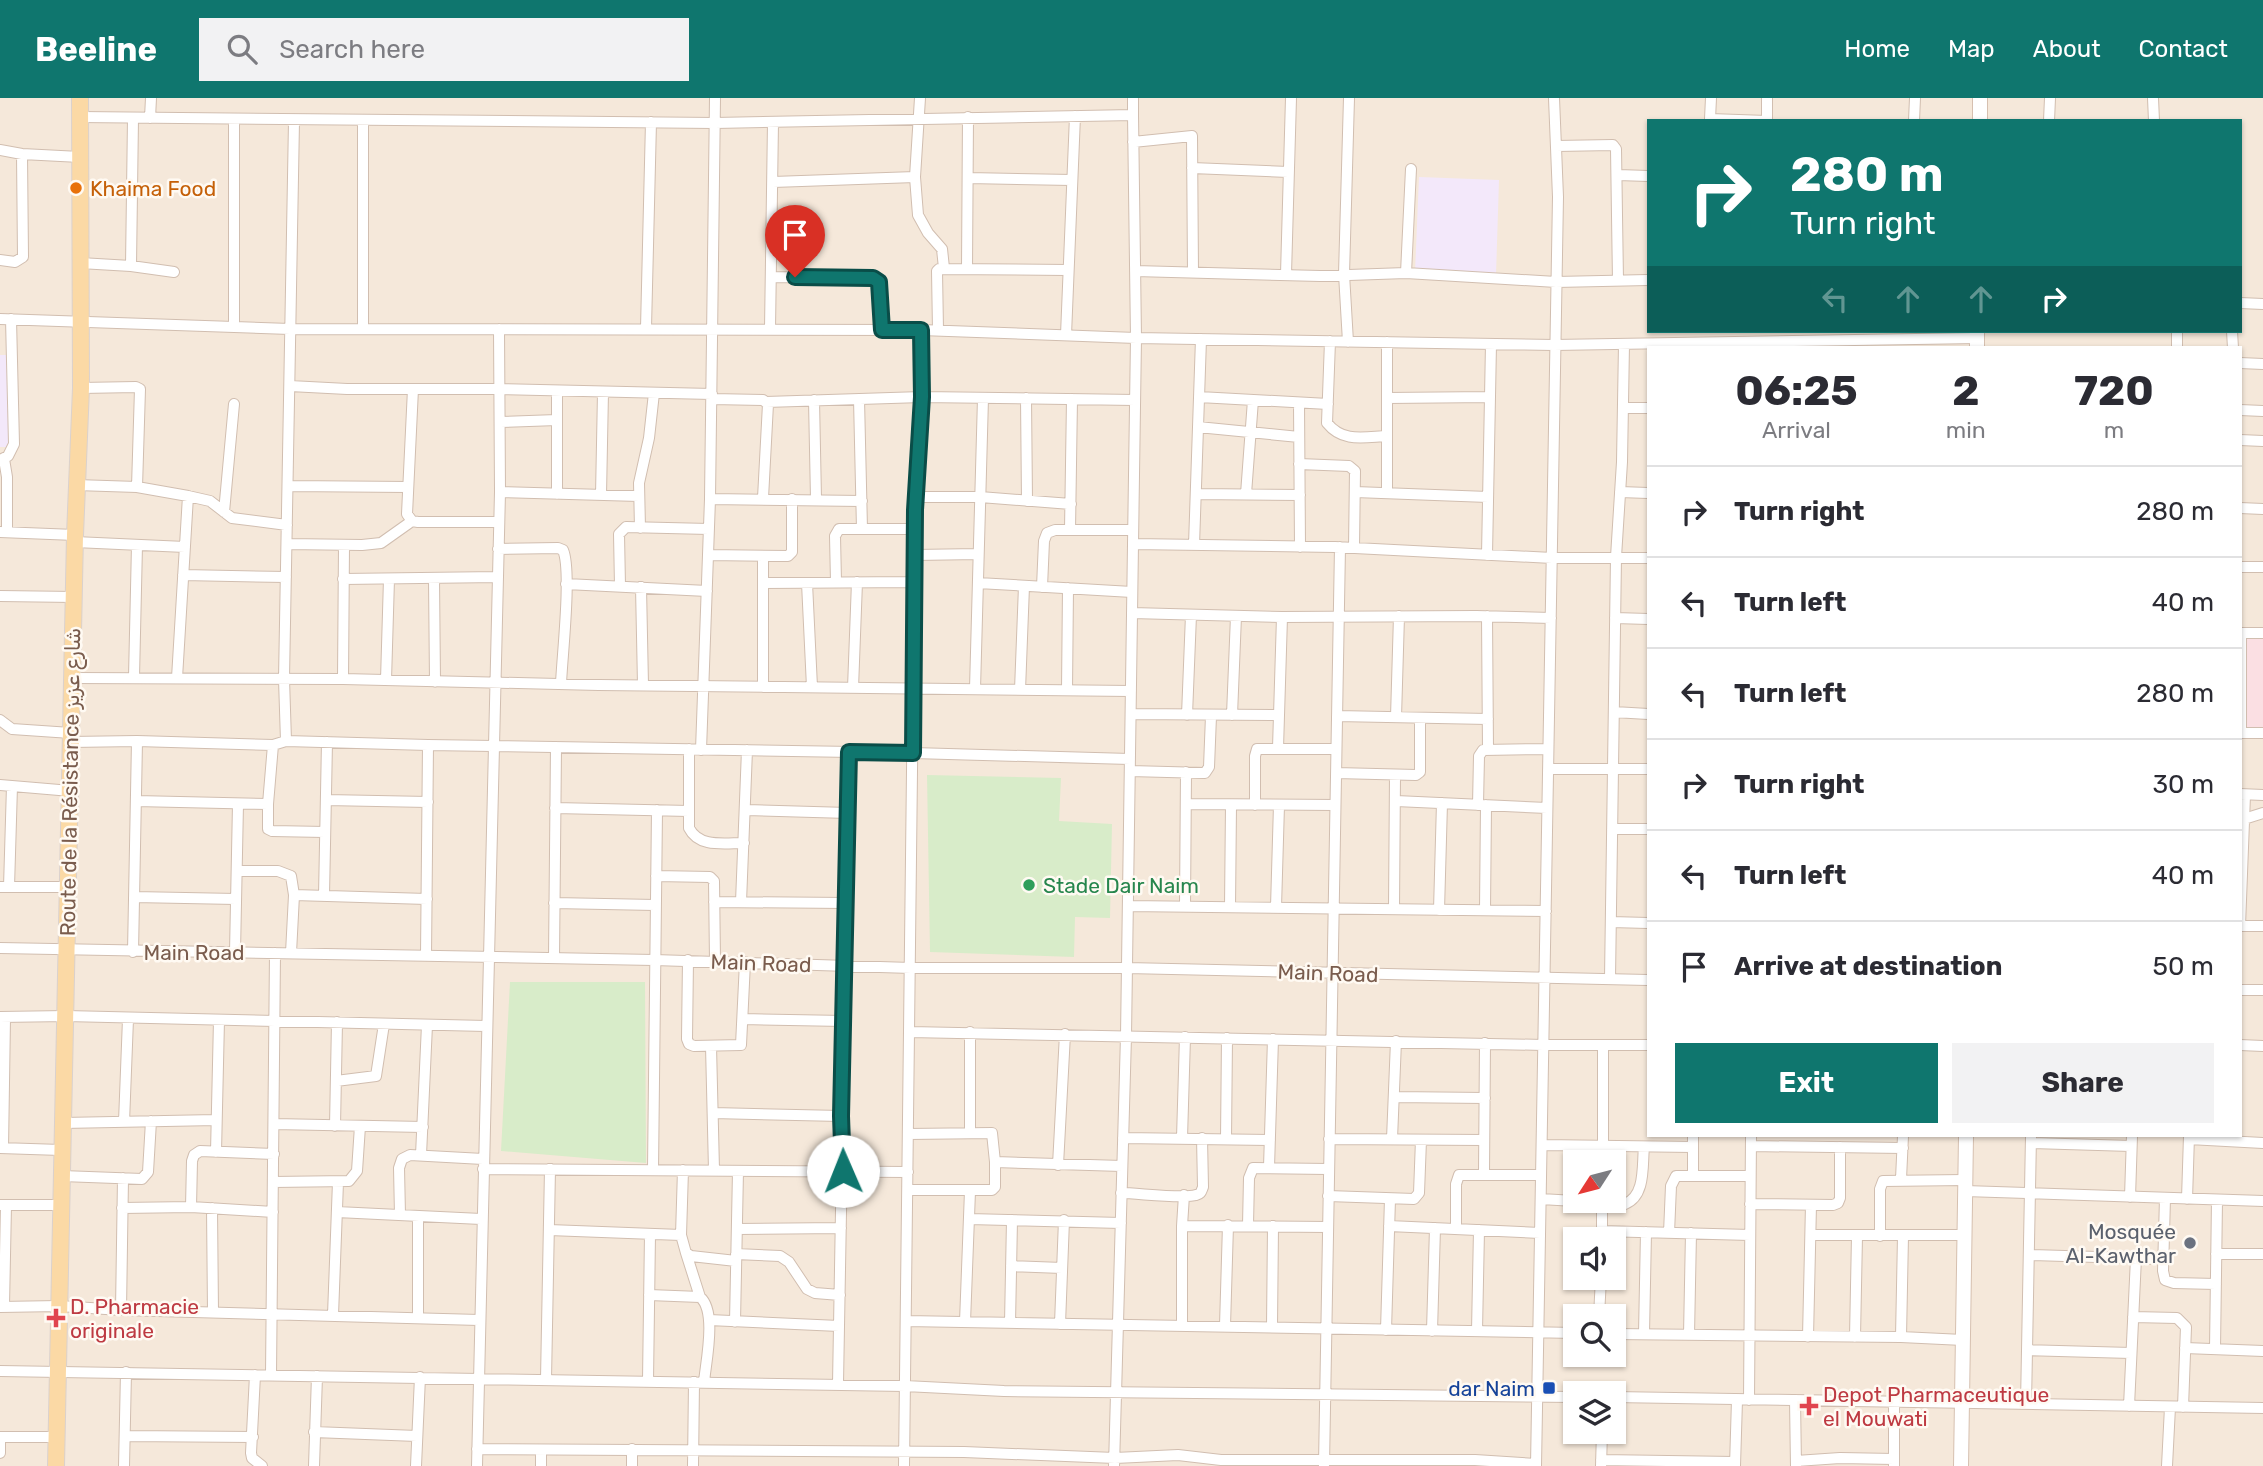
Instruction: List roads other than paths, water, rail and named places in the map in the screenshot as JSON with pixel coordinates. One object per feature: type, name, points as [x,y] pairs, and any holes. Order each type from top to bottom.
[{"type":"main road","name":"Route de la Résistance شارع عزيز","points":[[56,1466],[69,887],[67,856],[81,388],[80,98]]},
{"type":"street","points":[[150,118],[151,98]]},
{"type":"street","points":[[702,750],[710,499],[715,98]]},
{"type":"street","points":[[920,98],[915,177],[918,215],[928,233],[942,249],[944,268]]},
{"type":"street","points":[[1114,1462],[1126,1036],[1136,338],[1133,98]]},
{"type":"street","points":[[1286,274],[1292,98]]},
{"type":"street","points":[[1348,341],[1344,274],[1349,98]]},
{"type":"street","points":[[477,1449],[964,1452],[1009,1460],[1536,1465],[1558,197],[1554,98]]},
{"type":"street","points":[[1710,119],[1711,98]]},
{"type":"street","points":[[1767,98],[1767,119]]},
{"type":"street","points":[[1914,119],[1915,98]]},
{"type":"street","points":[[1980,98],[1980,119]]},
{"type":"street","points":[[2049,119],[2050,98]]},
{"type":"street","points":[[2153,98],[2154,119]]},
{"type":"street","points":[[79,117],[294,121],[773,122],[1132,115]]},
{"type":"street","points":[[1066,335],[1075,116]]},
{"type":"street","points":[[967,269],[968,117]]},
{"type":"street","points":[[131,266],[133,118]]},
{"type":"street","points":[[234,119],[234,327]]},
{"type":"street","points":[[286,741],[284,678],[294,121]]},
{"type":"street","points":[[363,121],[363,329]]},
{"type":"street","points":[[646,328],[652,122]]},
{"type":"street","points":[[770,329],[773,122]]},
{"type":"street","points":[[1133,142],[1192,136],[1193,273]]},
{"type":"street","points":[[1556,146],[1613,145],[1618,154],[1618,281]]},
{"type":"street","points":[[0,150],[80,157]]},
{"type":"street","points":[[0,260],[15,262],[23,257],[22,153]]},
{"type":"street","points":[[1192,168],[1288,172]]},
{"type":"street","points":[[1406,273],[1411,169]]},
{"type":"street","points":[[1618,175],[1647,176]]},
{"type":"street","points":[[773,181],[915,177]]},
{"type":"street","points":[[968,178],[1072,180]]},
{"type":"street","points":[[80,263],[174,272]]},
{"type":"street","points":[[938,330],[937,271],[944,268],[1068,270]]},
{"type":"street","points":[[1135,271],[1406,273],[1556,282],[1647,280]]},
{"type":"street","points":[[771,277],[873,278],[879,282],[882,330]]},
{"type":"street","points":[[2242,303],[2263,304]]},
{"type":"street","points":[[185,547],[3,532],[7,477],[2,459],[11,452],[14,444],[5,319],[290,329],[938,330],[1136,338],[1554,345],[1750,346],[1774,336],[1802,345],[1909,344],[1977,339]]},
{"type":"street","points":[[477,1466],[500,492],[499,329]]},
{"type":"street","points":[[904,1466],[915,528],[922,397],[921,330]]},
{"type":"street","points":[[1194,545],[1201,339]]},
{"type":"street","points":[[1330,341],[1328,423],[1335,433],[1342,437],[1387,436]]},
{"type":"street","points":[[1387,342],[1387,493]]},
{"type":"street","points":[[1487,555],[1491,344]]},
{"type":"street","points":[[1611,979],[1616,557],[1624,344]]},
{"type":"street","points":[[2242,363],[2263,364]]},
{"type":"street","points":[[289,386],[654,393],[766,401],[922,397],[1135,400]]},
{"type":"street","points":[[81,388],[140,389],[137,487]]},
{"type":"street","points":[[412,521],[407,514],[413,389]]},
{"type":"street","points":[[557,391],[557,494]]},
{"type":"street","points":[[601,495],[603,392]]},
{"type":"street","points":[[640,528],[639,483],[649,438],[654,393]]},
{"type":"street","points":[[1199,397],[1328,404]]},
{"type":"street","points":[[1387,397],[1490,397]]},
{"type":"street","points":[[975,689],[983,398]]},
{"type":"street","points":[[1026,398],[1027,501]]},
{"type":"street","points":[[859,399],[862,528]]},
{"type":"street","points":[[1070,530],[1072,399]]},
{"type":"street","points":[[814,400],[816,499]]},
{"type":"street","points":[[1246,494],[1253,400]]},
{"type":"street","points":[[763,498],[769,406],[766,401]]},
{"type":"street","points":[[1299,403],[1300,547]]},
{"type":"street","points":[[224,512],[234,404]]},
{"type":"street","points":[[1623,408],[1647,408]]},
{"type":"street","points":[[2242,410],[2263,411]]},
{"type":"street","points":[[500,422],[557,420]]},
{"type":"street","points":[[1198,428],[1299,437]]},
{"type":"street","points":[[2242,440],[2263,441]]},
{"type":"street","points":[[1299,464],[1349,466],[1355,471],[1354,548]]},
{"type":"street","points":[[76,485],[137,487],[188,496],[210,501],[237,520],[287,525]]},
{"type":"street","points":[[288,486],[408,487]]},
{"type":"street","points":[[500,492],[639,496]]},
{"type":"street","points":[[1355,492],[1488,497]]},
{"type":"street","points":[[1620,492],[1647,493]]},
{"type":"street","points":[[1196,494],[1300,495]]},
{"type":"street","points":[[177,678],[188,496]]},
{"type":"street","points":[[916,497],[1071,504]]},
{"type":"street","points":[[710,499],[862,501]]},
{"type":"street","points":[[708,555],[782,557],[792,552],[792,499]]},
{"type":"street","points":[[2242,508],[2263,509]]},
{"type":"street","points":[[287,544],[381,543],[412,521],[499,522]]},
{"type":"street","points":[[620,586],[620,534],[626,527],[709,529]]},
{"type":"street","points":[[836,583],[836,531],[915,528]]},
{"type":"street","points":[[1042,587],[1044,541],[1047,533],[1055,530],[1133,530]]},
{"type":"street","points":[[1133,544],[1340,547],[1552,558],[1647,558]]},
{"type":"street","points":[[134,677],[137,545]]},
{"type":"street","points":[[343,678],[344,545]]},
{"type":"street","points":[[1324,1463],[1340,547]]},
{"type":"street","points":[[498,549],[564,550],[566,584],[561,684]]},
{"type":"street","points":[[915,555],[978,554]]},
{"type":"street","points":[[762,557],[764,687]]},
{"type":"street","points":[[2242,567],[2263,567]]},
{"type":"street","points":[[183,575],[286,578]]},
{"type":"street","points":[[343,579],[498,578]]},
{"type":"street","points":[[386,680],[389,579]]},
{"type":"street","points":[[434,579],[435,682]]},
{"type":"street","points":[[853,688],[857,582]]},
{"type":"street","points":[[763,583],[915,582]]},
{"type":"street","points":[[807,583],[812,687]]},
{"type":"street","points":[[978,583],[1132,592]]},
{"type":"street","points":[[566,584],[707,591]]},
{"type":"street","points":[[1020,690],[1024,586]]},
{"type":"street","points":[[641,587],[643,685]]},
{"type":"street","points":[[1067,690],[1068,588]]},
{"type":"street","points":[[0,596],[74,597]]},
{"type":"street","points":[[1132,613],[1282,617],[1551,618]]},
{"type":"street","points":[[1187,715],[1191,615]]},
{"type":"street","points":[[1233,715],[1236,616]]},
{"type":"street","points":[[1396,717],[1399,616]]},
{"type":"street","points":[[1487,616],[1488,750]]},
{"type":"street","points":[[1278,748],[1282,617]]},
{"type":"street","points":[[1615,618],[1647,619]]},
{"type":"street","points":[[2242,633],[2263,633]]},
{"type":"street","points":[[72,678],[343,678],[494,683],[1131,691]]},
{"type":"street","points":[[1614,712],[1647,714]]},
{"type":"street","points":[[1130,714],[1278,715]]},
{"type":"street","points":[[0,720],[12,729],[71,737],[137,741],[273,744],[286,741],[913,753],[1130,765],[1186,772],[1208,771],[1211,716]]},
{"type":"street","points":[[1336,716],[1488,719]]},
{"type":"street","points":[[1336,773],[1416,775],[1420,772],[1419,718]]},
{"type":"street","points":[[2242,733],[2263,733]]},
{"type":"street","points":[[132,952],[137,741]]},
{"type":"street","points":[[324,896],[327,742]]},
{"type":"street","points":[[273,744],[268,829],[325,832]]},
{"type":"street","points":[[426,956],[428,745]]},
{"type":"street","points":[[554,958],[556,747]]},
{"type":"street","points":[[689,749],[689,828],[697,840],[744,843]]},
{"type":"street","points":[[1255,805],[1255,756],[1258,749],[1336,749]]},
{"type":"street","points":[[1486,910],[1479,756],[1483,750],[1548,749]]},
{"type":"street","points":[[741,902],[747,750]]},
{"type":"street","points":[[838,1384],[849,752]]},
{"type":"street","points":[[1548,769],[1647,769]]},
{"type":"street","points":[[1185,906],[1186,772]]},
{"type":"street","points":[[1395,775],[1395,909]]},
{"type":"street","points":[[69,887],[4,887],[6,785],[71,791]]},
{"type":"street","points":[[2242,872],[2243,794],[2263,794]]},
{"type":"street","points":[[326,800],[428,802]]},
{"type":"street","points":[[136,801],[268,804]]},
{"type":"street","points":[[1396,801],[1547,808]]},
{"type":"street","points":[[1439,909],[1442,803]]},
{"type":"street","points":[[235,952],[239,804]]},
{"type":"street","points":[[1186,804],[1335,805]]},
{"type":"street","points":[[1230,907],[1231,804]]},
{"type":"street","points":[[1276,907],[1279,805]]},
{"type":"street","points":[[555,808],[689,811]]},
{"type":"street","points":[[653,1170],[657,810]]},
{"type":"street","points":[[746,810],[848,813]]},
{"type":"street","points":[[2244,819],[2263,813]]},
{"type":"street","points":[[1612,829],[1647,829]]},
{"type":"street","points":[[237,871],[287,873],[293,882],[290,953]]},
{"type":"street","points":[[656,876],[710,877],[714,881],[715,961]]},
{"type":"street","points":[[294,895],[427,899]]},
{"type":"street","points":[[134,897],[236,899]]},
{"type":"street","points":[[714,902],[846,903]]},
{"type":"street","points":[[554,903],[655,905]]},
{"type":"street","points":[[1128,906],[1546,911]]},
{"type":"street","points":[[1611,922],[1647,923]]},
{"type":"street","points":[[2242,926],[2263,926]]},
{"type":"street","name":"Main Road","points":[[0,948],[688,960],[911,968],[1127,968],[1647,980]]},
{"type":"street","points":[[271,1375],[275,953]]},
{"type":"street","points":[[688,960],[687,1040],[694,1046],[741,1045],[745,962]]},
{"type":"street","points":[[2242,990],[2263,990]]},
{"type":"street","points":[[61,1150],[1,1148],[3,1017],[66,1016],[486,1026]]},
{"type":"street","points":[[124,1122],[128,1019]]},
{"type":"street","points":[[743,1019],[844,1021]]},
{"type":"street","points":[[216,1152],[219,1020]]},
{"type":"street","points":[[335,1126],[337,1023]]},
{"type":"street","points":[[336,1081],[376,1076],[384,1024]]},
{"type":"street","points":[[421,1155],[427,1025]]},
{"type":"street","points":[[910,1032],[1647,1045]]},
{"type":"street","points":[[970,1032],[970,1132]]},
{"type":"street","points":[[1058,1165],[1065,1034]]},
{"type":"street","points":[[1182,1138],[1185,1037]]},
{"type":"street","points":[[1226,1139],[1227,1038]]},
{"type":"street","points":[[1269,1167],[1273,1039]]},
{"type":"street","points":[[1392,1139],[1396,1041]]},
{"type":"street","points":[[1484,1173],[1485,1043]]},
{"type":"street","points":[[1603,1045],[1603,1146]]},
{"type":"street","points":[[2242,1045],[2263,1046]]},
{"type":"street","points":[[711,1046],[714,1170]]},
{"type":"street","points":[[1394,1097],[1485,1098]]},
{"type":"street","points":[[713,1113],[841,1116]]},
{"type":"street","points":[[63,1124],[216,1120]]},
{"type":"street","points":[[62,1176],[142,1179],[148,1172],[151,1121]]},
{"type":"street","points":[[274,1124],[423,1128]]},
{"type":"street","points":[[273,1182],[349,1181],[357,1171],[360,1126]]},
{"type":"street","points":[[908,1134],[990,1132],[994,1134],[995,1162],[995,1187],[988,1191],[908,1190]]},
{"type":"street","points":[[1901,1180],[1903,1137]]},
{"type":"street","points":[[1961,1466],[1966,1137]]},
{"type":"street","points":[[1123,1138],[1270,1140]]},
{"type":"street","points":[[1122,1193],[1196,1195],[1203,1187],[1202,1138]]},
{"type":"street","points":[[2187,1199],[2189,1138],[2263,1143]]},
{"type":"street","points":[[1329,1139],[1484,1140]]},
{"type":"street","points":[[2026,1404],[2031,1139],[2132,1141],[2130,1197]]},
{"type":"street","points":[[1328,1196],[1414,1199],[1419,1193],[1421,1140]]},
{"type":"street","points":[[1602,1444],[1601,1463],[1734,1464],[1749,1337],[1751,1141],[1812,1141],[1840,1147],[1903,1148]]},
{"type":"street","points":[[1542,1145],[1603,1146],[1693,1142],[1693,1175]]},
{"type":"street","points":[[1626,1203],[1636,1197],[1640,1190],[1649,1143]]},
{"type":"street","points":[[1751,1204],[1838,1203],[1840,1147]]},
{"type":"street","points":[[191,1207],[192,1161],[194,1155],[200,1151],[274,1154]]},
{"type":"street","points":[[400,1215],[399,1168],[402,1159],[410,1154],[550,1170],[908,1172]]},
{"type":"street","points":[[995,1162],[1122,1166]]},
{"type":"street","points":[[1248,1225],[1251,1170],[1256,1167],[1328,1169]]},
{"type":"street","points":[[546,1380],[550,1170]]},
{"type":"street","points":[[683,1170],[681,1235],[700,1297],[708,1308],[709,1320],[699,1382],[693,1466]]},
{"type":"street","points":[[735,1322],[737,1171]]},
{"type":"street","points":[[1456,1229],[1459,1175],[1541,1175]]},
{"type":"street","points":[[1669,1233],[1672,1182],[1676,1176],[1750,1176]]},
{"type":"street","points":[[121,1310],[123,1178]]},
{"type":"street","points":[[1880,1236],[1881,1184],[1888,1179],[2031,1193],[2263,1201]]},
{"type":"street","points":[[333,1315],[338,1182]]},
{"type":"street","points":[[965,1322],[970,1191]]},
{"type":"street","points":[[1182,1325],[1182,1226],[1185,1195]]},
{"type":"street","points":[[2165,1198],[2165,1280],[2169,1283],[2216,1284]]},
{"type":"street","points":[[1386,1330],[1390,1199]]},
{"type":"street","points":[[1541,1199],[1563,1200]]},
{"type":"street","points":[[2215,1349],[2217,1200]]},
{"type":"street","points":[[60,1205],[3,1205],[2,1306],[479,1320]]},
{"type":"street","points":[[1808,1337],[1811,1205]]},
{"type":"street","points":[[122,1208],[191,1207],[273,1212]]},
{"type":"street","points":[[212,1208],[213,1312]]},
{"type":"street","points":[[337,1212],[481,1219]]},
{"type":"street","points":[[418,1216],[418,1318]]},
{"type":"street","points":[[969,1219],[1121,1223]]},
{"type":"street","points":[[1010,1323],[1012,1220]]},
{"type":"street","points":[[1060,1324],[1064,1220]]},
{"type":"street","points":[[1225,1326],[1228,1225]]},
{"type":"street","points":[[1182,1226],[1328,1227]]},
{"type":"street","points":[[1272,1327],[1273,1226]]},
{"type":"street","points":[[1389,1226],[1540,1233]]},
{"type":"street","points":[[737,1228],[841,1228]]},
{"type":"street","points":[[1432,1331],[1435,1228]]},
{"type":"street","points":[[549,1230],[681,1235]]},
{"type":"street","points":[[1477,1331],[1479,1230]]},
{"type":"street","points":[[1644,1334],[1646,1232]]},
{"type":"street","points":[[1626,1233],[1750,1235]]},
{"type":"street","points":[[1689,1335],[1691,1233]]},
{"type":"street","points":[[648,1381],[650,1234]]},
{"type":"street","points":[[1811,1235],[1964,1235]]},
{"type":"street","points":[[1855,1337],[1857,1236]]},
{"type":"street","points":[[1901,1338],[1903,1236]]},
{"type":"street","points":[[686,1253],[691,1256],[780,1256],[789,1262],[807,1289],[815,1293],[839,1295]]},
{"type":"street","points":[[2216,1254],[2263,1254]]},
{"type":"street","points":[[2029,1255],[2163,1259]]},
{"type":"street","points":[[2129,1406],[2136,1258]]},
{"type":"street","points":[[1011,1266],[1062,1268]]},
{"type":"street","points":[[649,1295],[700,1297]]},
{"type":"street","points":[[2133,1317],[2177,1318],[2186,1326],[2183,1407]]},
{"type":"street","points":[[709,1320],[839,1326]]},
{"type":"street","points":[[906,1321],[1563,1333]]},
{"type":"street","points":[[1626,1334],[1963,1340]]},
{"type":"street","points":[[2185,1348],[2263,1351]]},
{"type":"street","points":[[2027,1350],[2131,1353]]},
{"type":"street","points":[[0,1371],[905,1385],[1004,1391],[1563,1397]]},
{"type":"street","points":[[124,1466],[126,1372]]},
{"type":"street","points":[[255,1375],[252,1458],[262,1466]]},
{"type":"street","points":[[314,1466],[317,1376]]},
{"type":"street","points":[[416,1466],[420,1377]]},
{"type":"street","points":[[1626,1397],[2263,1408]]},
{"type":"street","points":[[1795,1401],[1796,1464],[1894,1463],[1894,1402]]},
{"type":"street","points":[[2167,1466],[2170,1407]]},
{"type":"street","points":[[314,1432],[417,1436]]},
{"type":"street","points":[[125,1436],[253,1437]]},
{"type":"street","points":[[0,1453],[0,1437],[57,1437]]},
{"type":"street","points":[[632,1449],[632,1466]]},
{"type":"street","points":[[541,1451],[541,1466]]},
{"type":"street","points":[[750,1452],[750,1466]]},
{"type":"street","points":[[964,1452],[964,1466]]},
{"type":"street","points":[[842,1453],[842,1466]]},
{"type":"place","name":"Khaima Food","points":[[76,188]]},
{"type":"place","name":"Stade Dair Naim","points":[[1029,885]]},
{"type":"place","name":"Mosquée Al-Kawthar","points":[[2190,1243]]},
{"type":"place","name":"D. Pharmacie originale","points":[[56,1318]]},
{"type":"place","name":"dar Naim","points":[[1549,1388]]},
{"type":"place","name":"Depot Pharmaceutique el Mouwati","points":[[1809,1406]]}]
